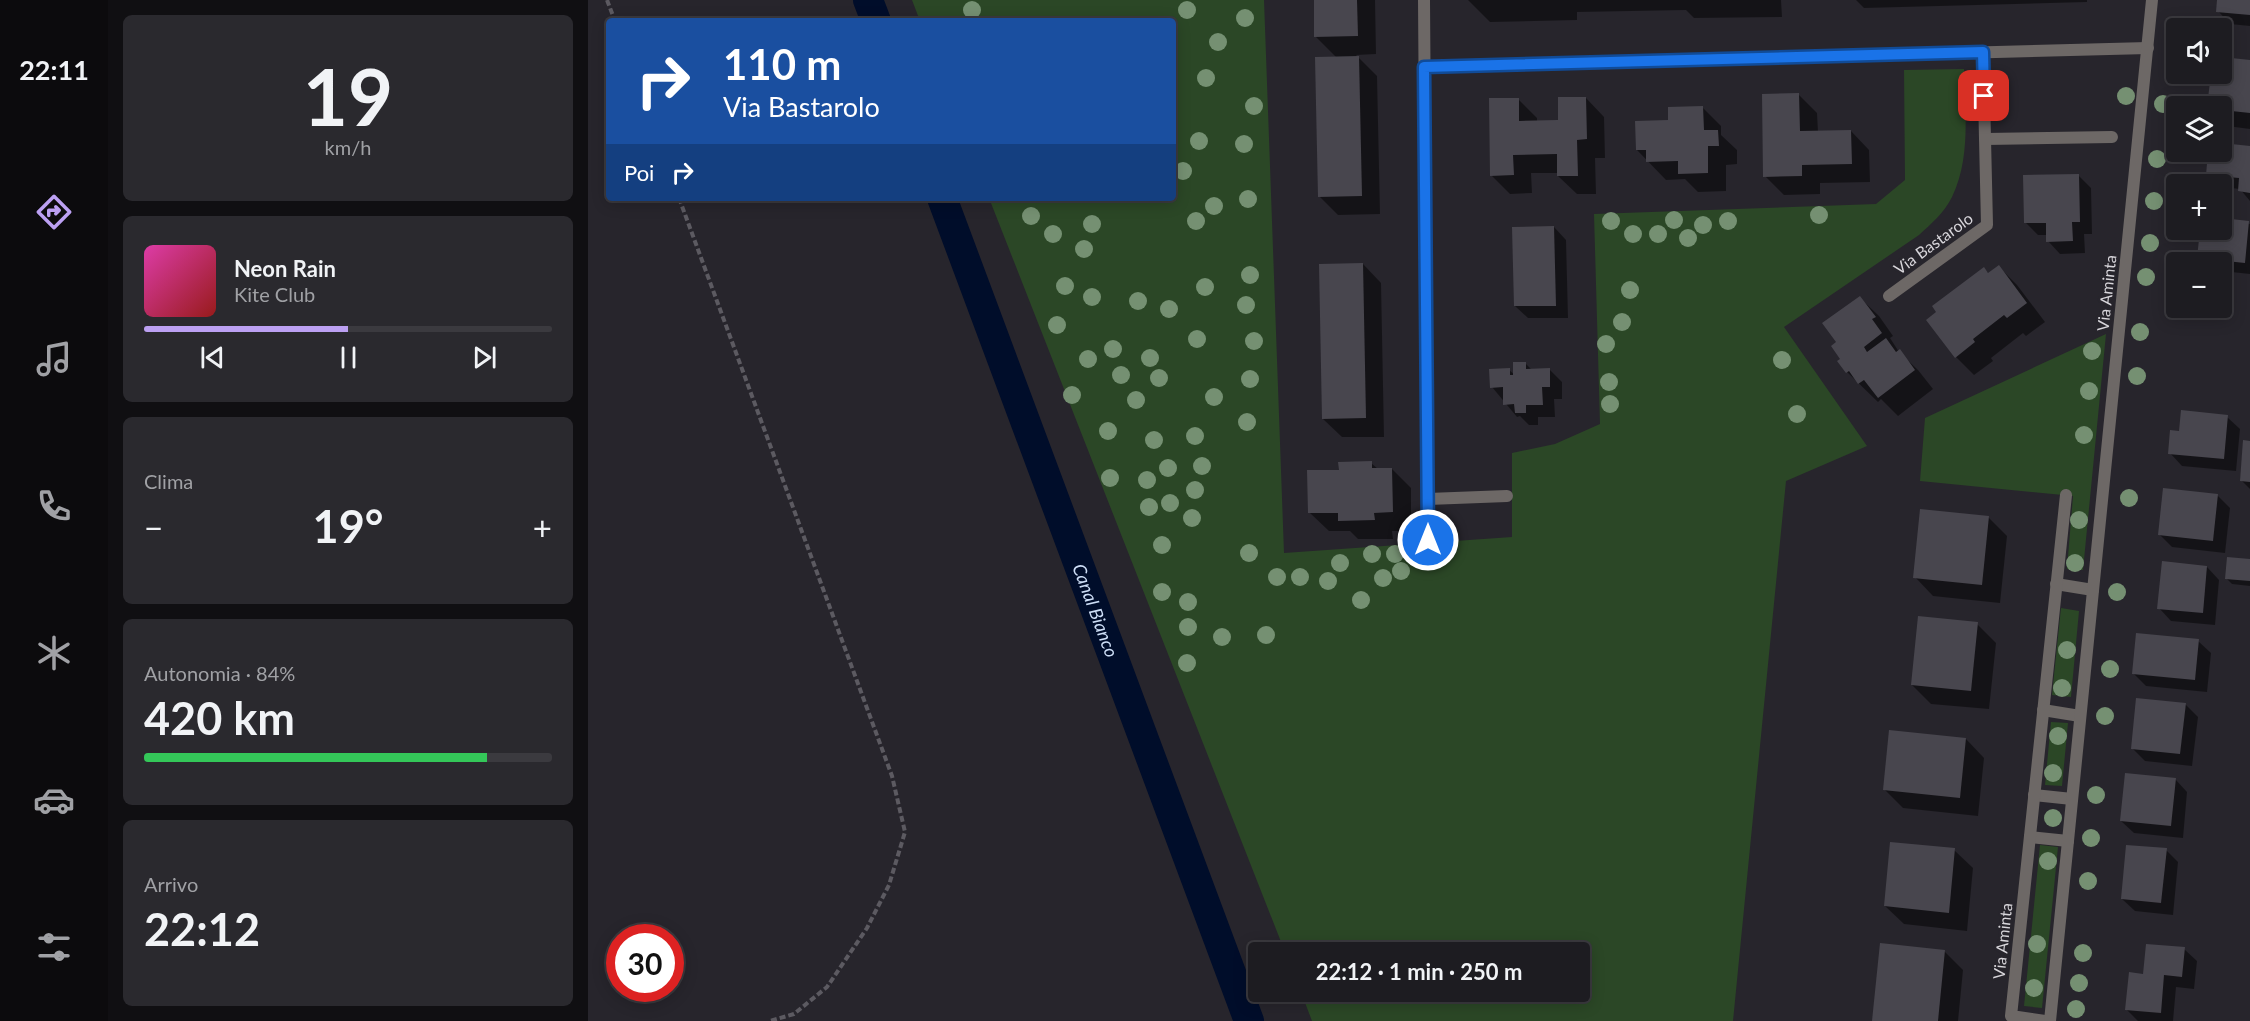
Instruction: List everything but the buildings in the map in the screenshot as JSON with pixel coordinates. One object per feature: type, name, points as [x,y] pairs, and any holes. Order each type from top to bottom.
[{"type":"street","points":[[1424,0],[1428,540]]},
{"type":"street","name":"Via Aminta","points":[[2050,1021],[2152,0]]},
{"type":"street","points":[[1424,67],[2148,48]]},
{"type":"street","name":"Via Bastarolo","points":[[1888,296],[1987,225],[1983,52]]},
{"type":"street","points":[[1985,140],[2112,137]]},
{"type":"street","name":"Via Aminta","points":[[2045,1021],[2011,1016],[2066,495]]},
{"type":"street","points":[[1428,499],[1506,496]]},
{"type":"street","points":[[2056,584],[2093,590]]},
{"type":"street","points":[[2043,710],[2080,716]]},
{"type":"street","points":[[2034,795],[2072,799]]},
{"type":"street","points":[[2030,837],[2068,841]]},
{"type":"path","points":[[607,0],[614,18]]},
{"type":"path","points":[[680,201],[892,776],[905,832],[889,885],[867,927],[827,987],[794,1014],[770,1021]]},
{"type":"green space","points":[[912,0],[1264,0],[1284,553],[1512,537],[1512,453],[1555,444],[1600,424],[1594,214],[1876,204],[1905,180],[1904,70],[1964,69],[1966,134],[1962,166],[1952,197],[1945,208],[1919,235],[1784,327],[1867,446],[1786,481],[1733,1021],[1312,1021],[1305,1002],[1590,1002],[1590,942],[1281,942],[990,201],[1176,201],[1176,18],[919,18]]},
{"type":"green space","points":[[2106,334],[2083,570],[2067,569],[2073,496],[1920,481],[1925,418]]},
{"type":"green space","points":[[2061,608],[2079,611],[2071,697],[2052,695]]},
{"type":"green space","points":[[2051,722],[2068,723],[2062,786],[2045,785]]},
{"type":"green space","points":[[2040,845],[2058,847],[2042,1008],[2024,1006]]},
{"type":"waterway","name":"Canal Bianco","points":[[868,0],[875,18]]},
{"type":"waterway","name":"Canal Bianco","points":[[943,201],[1249,1021]]},
{"type":"route","points":[[1428,540],[1424,67],[1983,52],[1984,96]]}]
